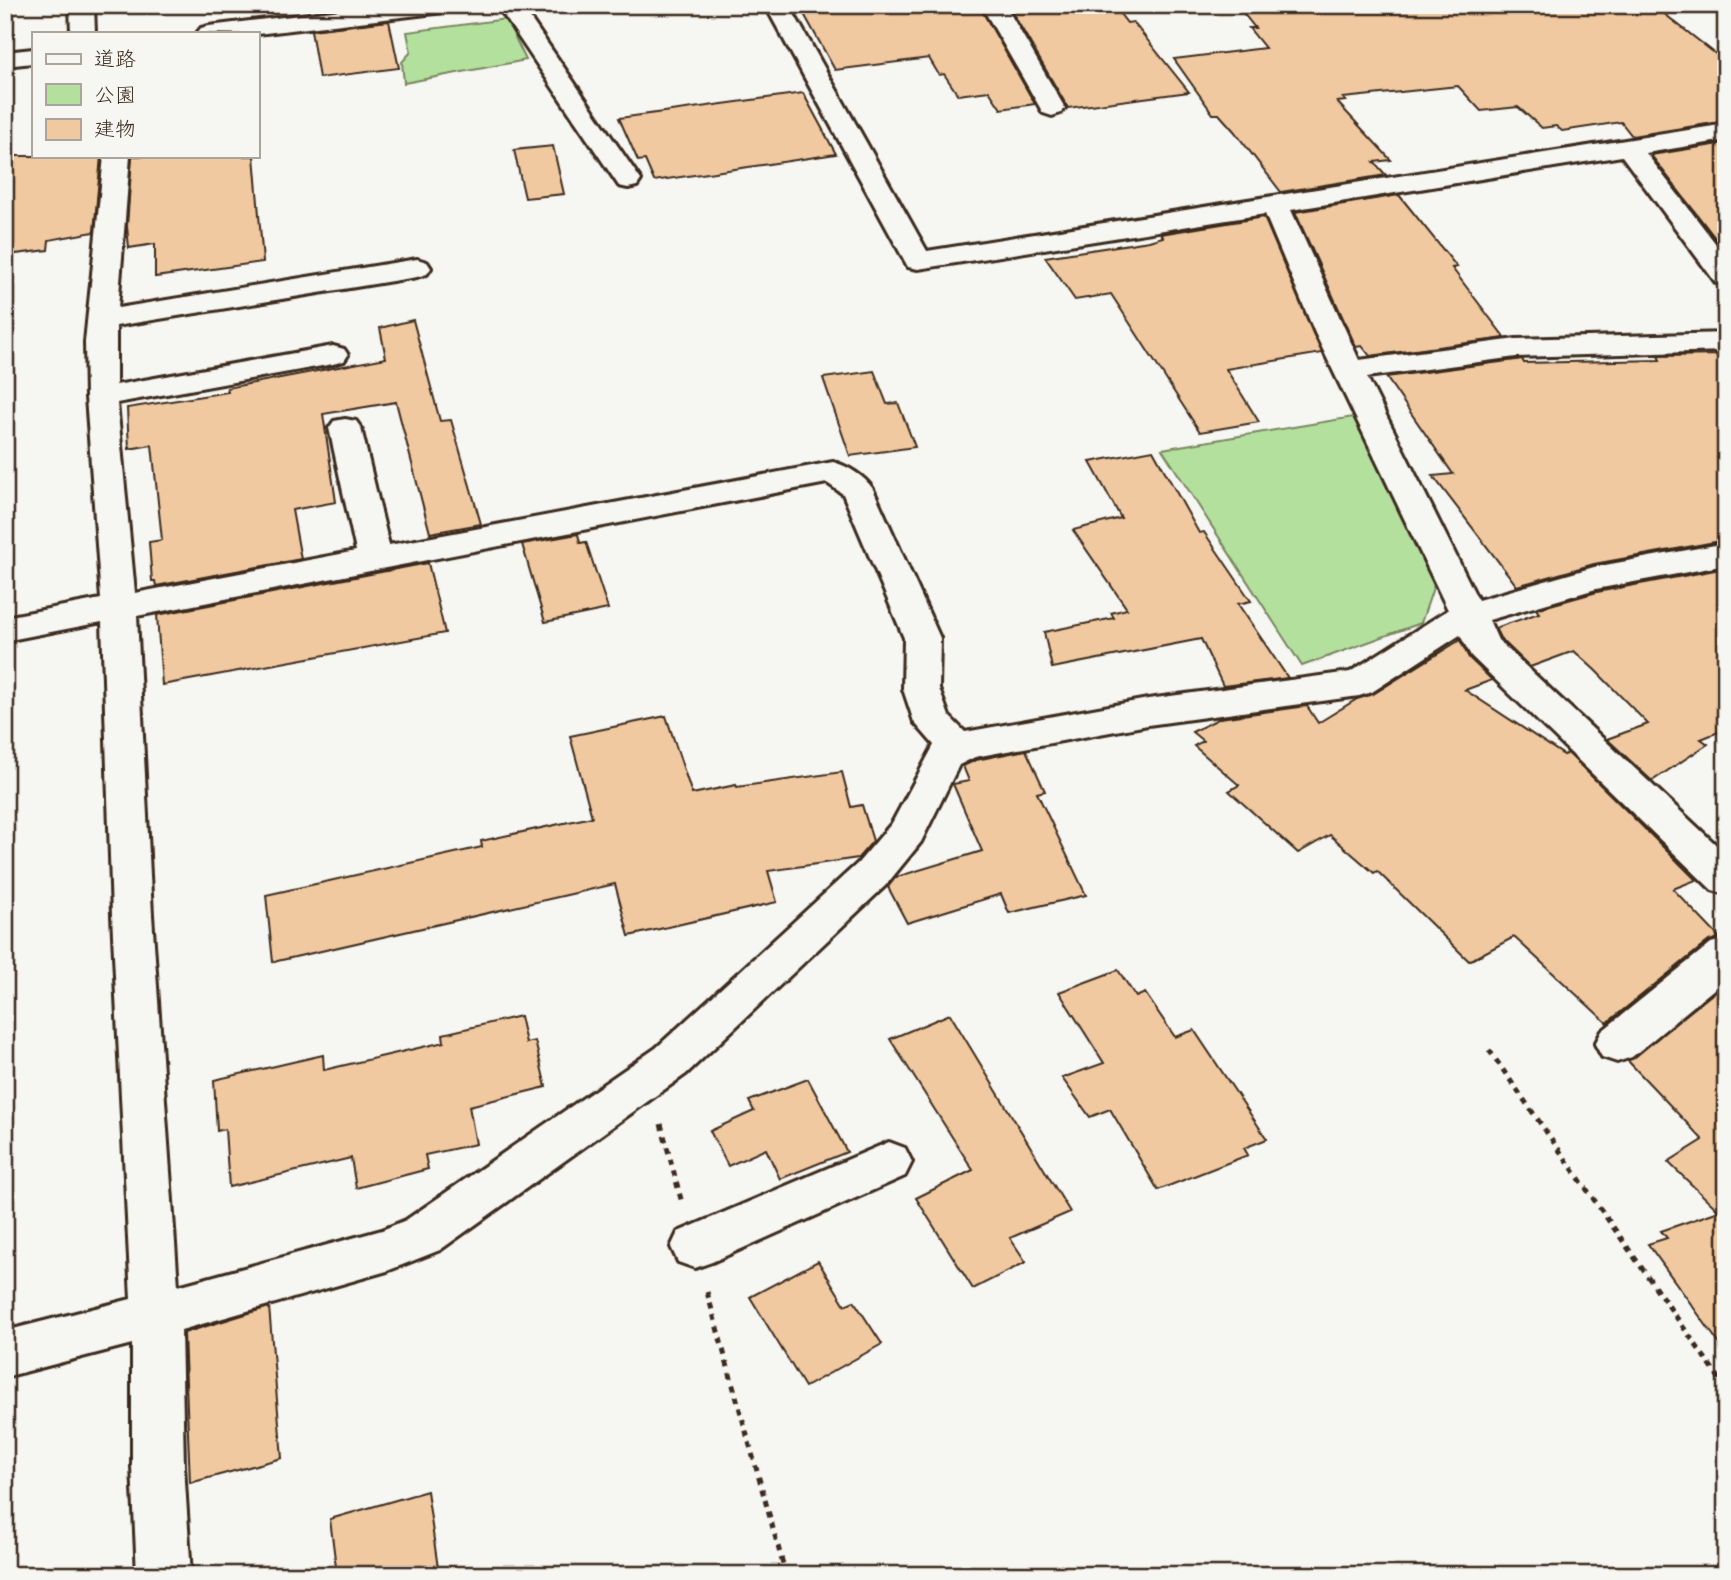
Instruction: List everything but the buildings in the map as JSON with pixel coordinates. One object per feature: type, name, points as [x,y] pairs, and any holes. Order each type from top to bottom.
[{"type":"street","points":[[82,5],[83,32]]},
{"type":"street","points":[[217,32],[444,5]]},
{"type":"street","points":[[509,5],[628,180]]},
{"type":"street","points":[[777,5],[918,261],[1726,132]]},
{"type":"street","points":[[992,5],[1052,108]]},
{"type":"street","points":[[5,60],[32,56]]},
{"type":"street","points":[[1629,148],[1726,277]]},
{"type":"street","points":[[117,158],[101,320],[101,397],[120,609],[132,915],[156,1315],[158,1466],[164,1575]]},
{"type":"street","points":[[1275,204],[1308,285],[1348,371],[1484,647],[1726,880]]},
{"type":"street","points":[[101,320],[417,268]]},
{"type":"street","points":[[1348,371],[1516,348],[1726,342]]},
{"type":"street","points":[[101,397],[333,355]]},
{"type":"street","points":[[345,428],[376,560]]},
{"type":"street","points":[[5,629],[833,472],[857,489],[922,638],[920,689],[933,722],[959,748]]},
{"type":"street","points":[[5,1353],[156,1315],[387,1250],[424,1235],[671,1061],[872,874],[907,832],[945,756],[959,748],[1135,715],[1360,683],[1466,615],[1594,578],[1726,554]]},
{"type":"street","points":[[1617,1044],[1726,955]]},
{"type":"street","points":[[695,1247],[888,1162]]},
{"type":"path","points":[[1489,1050],[1726,1388]]},
{"type":"path","points":[[648,1078],[786,1575]]},
{"type":"green space","points":[[506,19],[526,60],[404,83],[402,62],[411,52],[407,32]]},
{"type":"green space","points":[[1359,416],[1435,582],[1421,623],[1302,666],[1162,449]]}]
